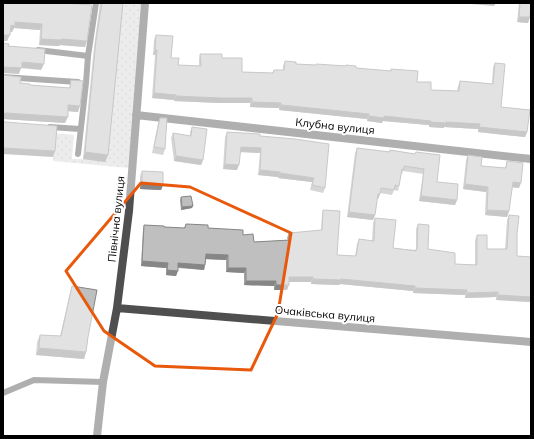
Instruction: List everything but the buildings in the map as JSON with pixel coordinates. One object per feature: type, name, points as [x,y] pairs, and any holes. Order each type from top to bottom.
[{"type":"street","name":"Північна вулиця","points":[[98,436],[103,382],[117,308],[130,211],[145,3]]},
{"type":"street","name":"Клубна вулиця","points":[[136,115],[531,159]]},
{"type":"street","name":"Очаківська вулиця","points":[[117,308],[531,342]]},
{"type":"lane","points":[[78,154],[88,56],[96,3]]},
{"type":"lane","points":[[34,49],[88,56]]},
{"type":"lane","points":[[3,77],[86,83]]},
{"type":"lane","points":[[42,126],[80,129]]},
{"type":"lane","points":[[3,393],[34,380],[103,382]]},
{"type":"highlighted area","points":[[141,183],[190,187],[291,233],[278,313],[251,370],[155,366],[104,331],[66,271]]},
{"type":"shaded area","points":[[122,3],[141,3],[129,168],[53,161],[54,133],[74,135],[72,159],[83,159]]}]
